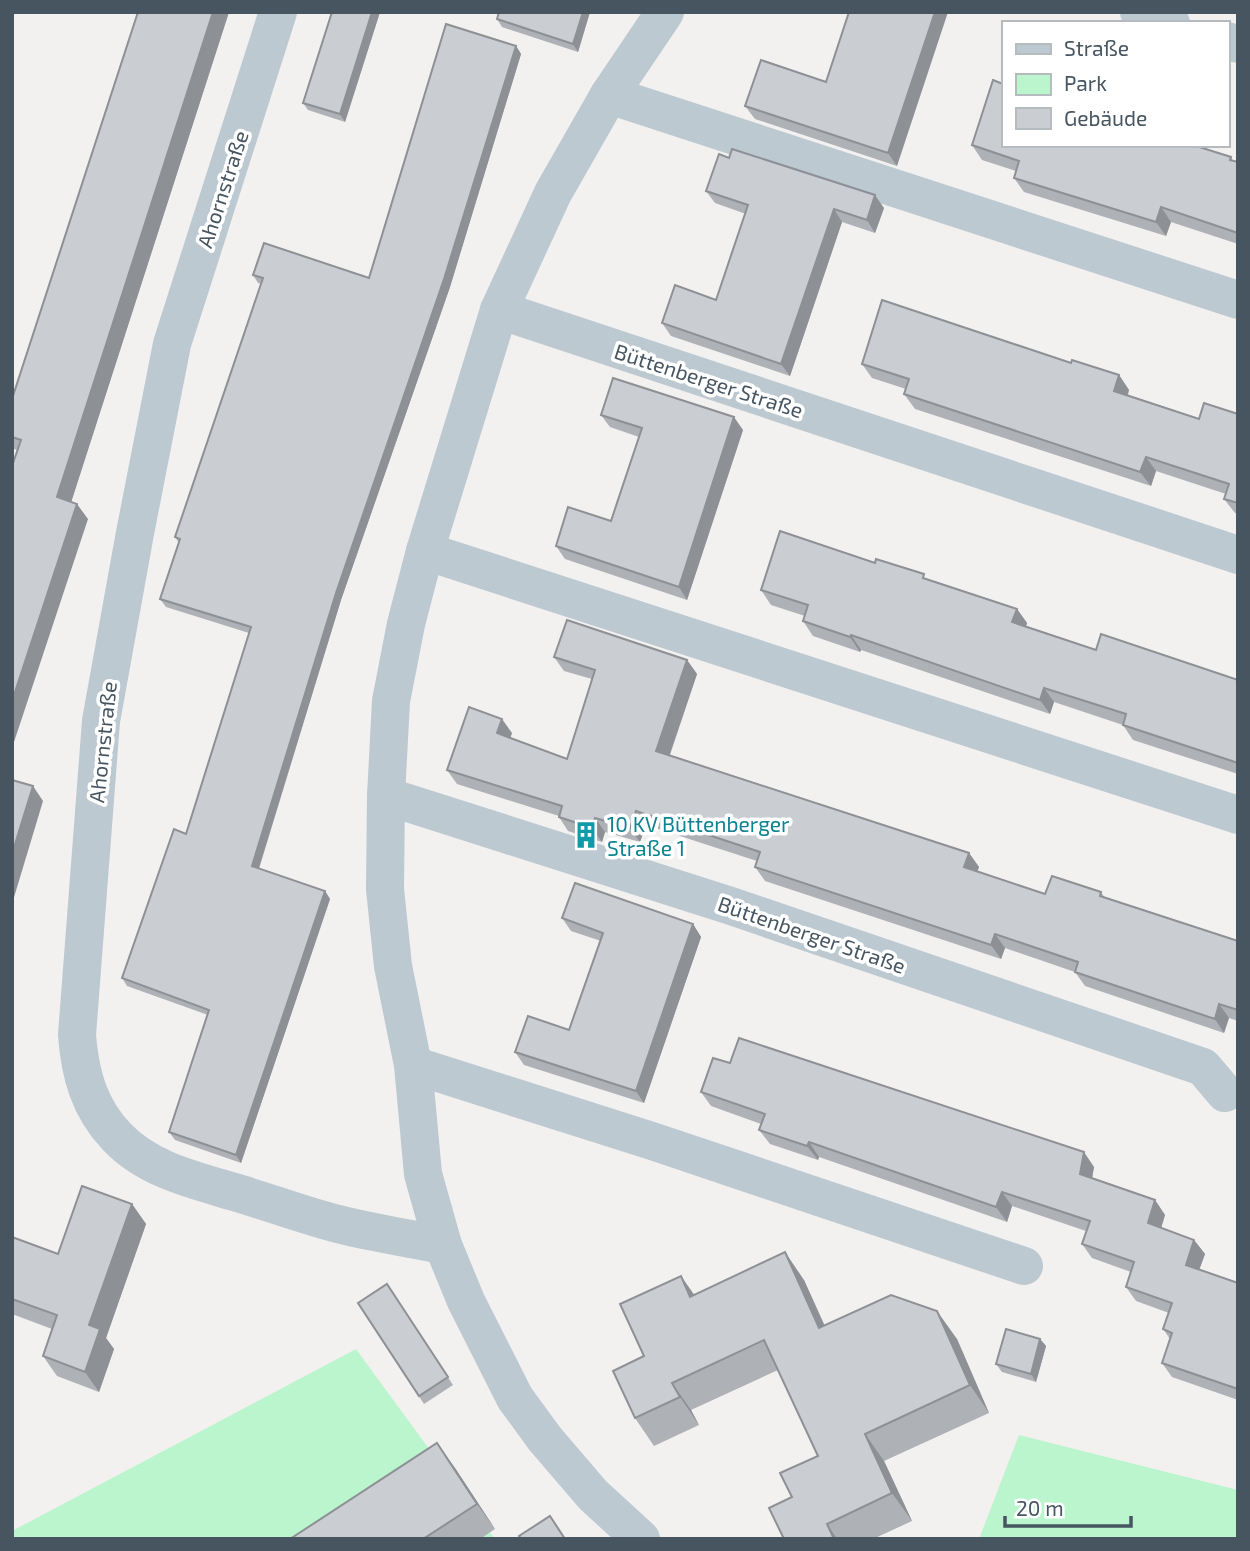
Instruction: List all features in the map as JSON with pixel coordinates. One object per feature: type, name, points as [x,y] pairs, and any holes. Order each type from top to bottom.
[{"type":"street","name":"Ahornstraße","points":[[278,12],[172,344],[135,533],[101,721],[77,1035],[79,1060],[92,1104],[104,1123],[131,1150],[153,1163],[183,1176],[339,1224],[443,1245]]},
{"type":"street","points":[[641,1539],[593,1495],[545,1439],[516,1398],[466,1301],[443,1245],[423,1174],[413,1065],[393,966],[385,889],[386,796],[391,701],[406,624],[425,551],[499,310],[554,193],[609,95],[665,12]]},
{"type":"street","points":[[1139,12],[1165,21]]},
{"type":"street","points":[[609,95],[1238,300]]},
{"type":"street","name":"Büttenberger Straße","points":[[499,310],[1238,555]]},
{"type":"street","points":[[425,551],[1238,815]]},
{"type":"street","name":"Büttenberger Straße","points":[[386,796],[731,906],[1203,1067],[1225,1093]]},
{"type":"street","points":[[413,1065],[652,1141],[1024,1265]]},
{"type":"green space","points":[[356,1349],[495,1539],[12,1539],[12,1531]]},
{"type":"green space","points":[[1019,1435],[1238,1490],[1238,1539],[979,1539]]},
{"type":"building","points":[[138,12],[213,12],[57,497],[77,504],[12,701],[12,466],[21,440],[12,437],[12,399]]},
{"type":"building","points":[[332,12],[372,12],[340,114],[303,103]]},
{"type":"building","points":[[499,12],[583,12],[573,44],[497,19]]},
{"type":"building","points":[[849,12],[935,12],[888,153],[745,106],[761,60],[826,82]]},
{"type":"building","points":[[446,24],[516,46],[444,279],[336,593],[252,866],[325,891],[236,1155],[169,1132],[209,1010],[122,978],[174,829],[186,834],[251,627],[160,599],[180,539],[175,537],[263,278],[253,275],[264,243],[369,278]]},
{"type":"building","points":[[993,80],[1002,84],[1002,147],[1199,147],[1231,157],[1230,160],[1238,162],[1238,233],[1161,207],[1156,222],[1014,178],[1019,161],[972,145]]},
{"type":"building","points":[[732,149],[875,195],[867,220],[834,209],[781,364],[662,323],[675,285],[716,300],[748,205],[706,191],[719,154],[729,158]]},
{"type":"building","points":[[882,300],[1071,363],[1072,360],[1119,375],[1114,391],[1199,419],[1204,403],[1238,414],[1238,503],[1224,499],[1229,484],[1146,457],[1140,472],[904,394],[909,379],[862,364]]},
{"type":"building","points":[[613,378],[734,417],[679,587],[556,546],[568,507],[611,521],[642,428],[601,415]]},
{"type":"building","points":[[780,531],[875,563],[876,559],[924,574],[923,578],[1017,609],[1012,622],[1096,650],[1101,634],[1238,680],[1238,763],[1123,725],[1126,714],[1044,688],[1040,700],[803,621],[808,605],[761,590]]},
{"type":"building","points":[[567,620],[687,660],[656,751],[969,853],[964,867],[1045,894],[1052,876],[1101,892],[1100,896],[1238,941],[1238,1010],[1219,1004],[1215,1019],[1075,972],[1078,962],[995,934],[991,945],[755,867],[760,852],[636,811],[630,828],[595,818],[592,828],[559,817],[562,806],[447,770],[469,707],[502,719],[497,733],[567,759],[595,670],[554,657]]},
{"type":"building","points":[[12,780],[33,786],[12,854]]},
{"type":"building","points":[[575,883],[693,924],[636,1091],[515,1052],[528,1016],[569,1030],[603,933],[562,918]]},
{"type":"building","points":[[739,1038],[1084,1152],[1080,1174],[1155,1200],[1148,1223],[1194,1240],[1186,1265],[1238,1283],[1238,1389],[1162,1363],[1172,1333],[1163,1329],[1172,1303],[1126,1287],[1134,1262],[1082,1244],[1090,1221],[1002,1192],[996,1207],[809,1142],[807,1146],[759,1130],[765,1114],[701,1092],[713,1058],[730,1063]]},
{"type":"building","points":[[82,1186],[132,1204],[89,1325],[100,1329],[85,1372],[43,1356],[57,1315],[12,1299],[12,1237],[58,1254]]},
{"type":"building","points":[[785,1252],[819,1328],[891,1295],[937,1311],[970,1385],[865,1434],[892,1493],[827,1524],[834,1539],[784,1539],[769,1508],[792,1497],[780,1473],[818,1456],[764,1340],[672,1383],[680,1397],[635,1418],[613,1371],[644,1356],[620,1304],[681,1276],[690,1297]]},
{"type":"building","points":[[387,1284],[448,1377],[419,1396],[358,1303]]},
{"type":"building","points":[[1006,1329],[1040,1339],[1031,1374],[996,1364]]},
{"type":"building","points":[[437,1443],[477,1504],[423,1539],[290,1539]]},
{"type":"building","points":[[550,1516],[565,1539],[521,1539],[519,1536]]},
{"type":"place","name":"10 KV Büttenberger Straße 1","points":[[586,835]]}]
